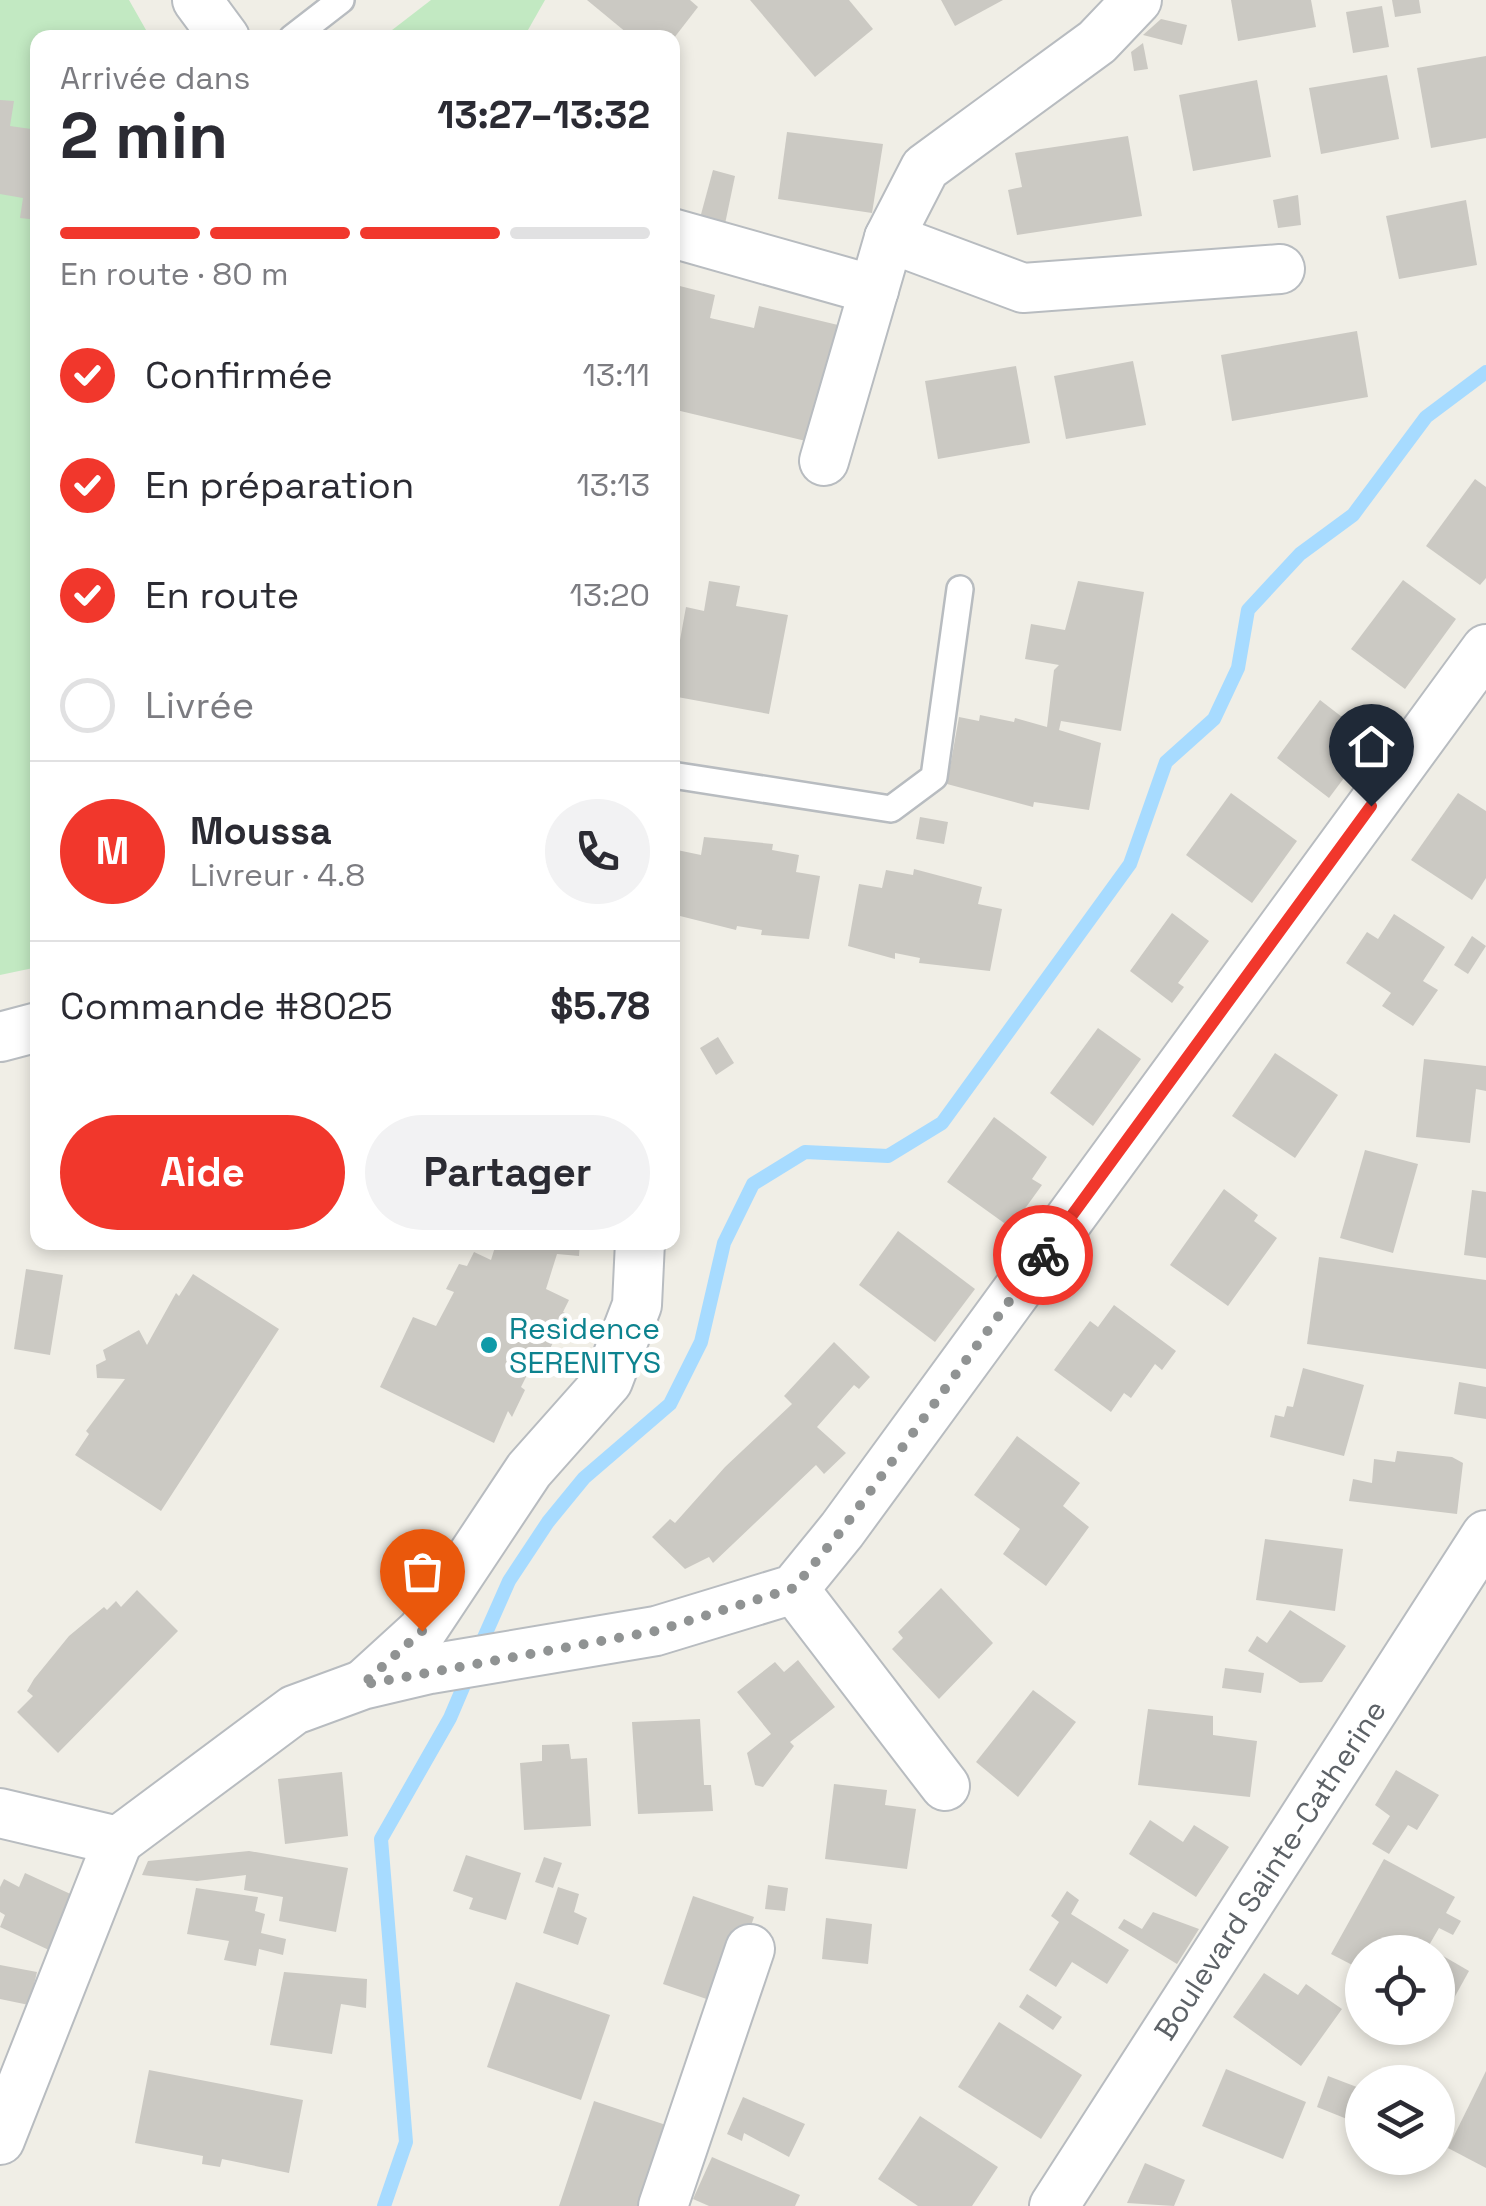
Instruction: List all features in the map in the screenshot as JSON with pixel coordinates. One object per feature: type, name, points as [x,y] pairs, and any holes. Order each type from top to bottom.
[{"type":"street","points":[[197,0],[219,30]]},
{"type":"street","points":[[824,461],[889,238],[925,168],[1098,42],[1137,0]]},
{"type":"street","points":[[680,235],[874,290]]},
{"type":"street","points":[[889,238],[1024,288],[1280,269]]},
{"type":"street","points":[[0,2140],[118,1841],[294,1710],[362,1685],[430,1670],[508,1660],[656,1631],[794,1588],[842,1530],[1486,648]]},
{"type":"street","points":[[0,1038],[30,1029]]},
{"type":"street","points":[[362,1685],[422,1631],[529,1470],[608,1381],[636,1305],[639,1250]]},
{"type":"street","name":"Boulevard Sainte-Catherine","points":[[1054,2206],[1486,1535]]},
{"type":"street","points":[[794,1588],[945,1786]]},
{"type":"street","points":[[0,1813],[118,1841]]},
{"type":"street","points":[[662,2206],[750,1949]]},
{"type":"lane","points":[[302,30],[341,0]]},
{"type":"lane","points":[[680,776],[891,809],[934,777],[960,589]]},
{"type":"green space","points":[[0,0],[129,0],[146,30],[30,30],[30,969],[0,975]]},
{"type":"green space","points":[[431,0],[545,0],[528,30],[392,30]]},
{"type":"building","points":[[587,0],[690,0],[698,7],[680,30],[623,30]]},
{"type":"building","points":[[750,0],[849,0],[873,29],[815,77]]},
{"type":"building","points":[[941,0],[1003,0],[955,26]]},
{"type":"building","points":[[1231,0],[1311,0],[1316,27],[1238,41]]},
{"type":"building","points":[[1392,0],[1419,0],[1421,13],[1395,17]]},
{"type":"building","points":[[1382,6],[1389,47],[1353,53],[1346,12]]},
{"type":"building","points":[[1161,19],[1187,25],[1182,45],[1143,35]]},
{"type":"building","points":[[1143,43],[1148,69],[1134,71],[1131,52]]},
{"type":"building","points":[[1486,56],[1486,138],[1431,148],[1417,68]]},
{"type":"building","points":[[1387,75],[1399,139],[1321,154],[1309,88]]},
{"type":"building","points":[[1257,80],[1271,157],[1193,171],[1179,95]]},
{"type":"building","points":[[0,100],[14,101],[10,126],[30,129],[30,219],[20,218],[23,198],[0,194]]},
{"type":"building","points":[[787,132],[883,144],[872,213],[778,199]]},
{"type":"building","points":[[1128,136],[1142,216],[1017,235],[1008,190],[1022,187],[1015,153]]},
{"type":"building","points":[[713,170],[735,176],[725,224],[700,218]]},
{"type":"building","points":[[1298,195],[1301,225],[1278,228],[1273,200]]},
{"type":"building","points":[[1466,200],[1477,265],[1399,279],[1386,216]]},
{"type":"building","points":[[680,286],[715,295],[710,318],[754,328],[759,306],[838,325],[810,442],[680,411]]},
{"type":"building","points":[[1357,331],[1368,397],[1232,421],[1221,355]]},
{"type":"building","points":[[1133,361],[1146,425],[1066,439],[1054,376]]},
{"type":"building","points":[[1016,366],[1030,443],[938,459],[925,381]]},
{"type":"building","points":[[1475,479],[1486,487],[1486,578],[1480,585],[1426,546]]},
{"type":"building","points":[[1403,580],[1456,619],[1405,689],[1351,649]]},
{"type":"building","points":[[709,581],[740,586],[736,606],[788,615],[769,714],[680,697],[680,640],[686,607],[704,611]]},
{"type":"building","points":[[1078,581],[1144,592],[1121,731],[1061,721],[1059,730],[1101,743],[1089,810],[1034,802],[1033,807],[947,784],[959,717],[979,721],[980,715],[1014,722],[1015,718],[1047,727],[1054,670],[1059,665],[1025,659],[1031,624],[1065,630]]},
{"type":"building","points":[[1320,700],[1364,734],[1339,768],[1347,774],[1329,798],[1277,758]]},
{"type":"building","points":[[1231,793],[1297,841],[1252,903],[1186,855]]},
{"type":"building","points":[[1458,793],[1486,811],[1486,878],[1472,900],[1411,860]]},
{"type":"building","points":[[920,817],[948,822],[944,844],[916,839]]},
{"type":"building","points":[[704,837],[773,844],[772,850],[799,855],[796,872],[820,876],[809,939],[761,935],[762,930],[737,926],[736,930],[680,916],[680,851],[701,855]]},
{"type":"building","points":[[914,869],[982,887],[978,904],[1002,909],[990,971],[919,963],[920,958],[895,953],[895,959],[848,946],[859,884],[882,888],[886,870],[913,875]]},
{"type":"building","points":[[1172,913],[1209,941],[1178,983],[1184,987],[1172,1003],[1130,971]]},
{"type":"building","points":[[1394,914],[1445,947],[1423,981],[1438,990],[1413,1026],[1382,1006],[1391,993],[1346,963],[1367,932],[1378,939]]},
{"type":"building","points":[[1472,936],[1486,946],[1468,974],[1454,965]]},
{"type":"building","points":[[1098,1028],[1141,1059],[1093,1126],[1050,1093]]},
{"type":"building","points":[[718,1037],[734,1063],[716,1075],[700,1048]]},
{"type":"building","points":[[1275,1053],[1338,1095],[1295,1158],[1232,1116]]},
{"type":"building","points":[[1424,1059],[1486,1066],[1486,1091],[1476,1089],[1470,1143],[1416,1137]]},
{"type":"building","points":[[994,1117],[1047,1157],[1032,1179],[1042,1185],[1011,1228],[947,1182]]},
{"type":"building","points":[[1365,1150],[1418,1164],[1393,1253],[1340,1238]]},
{"type":"building","points":[[1224,1189],[1258,1215],[1254,1221],[1277,1238],[1228,1306],[1170,1265]]},
{"type":"building","points":[[1472,1190],[1486,1192],[1486,1258],[1464,1255]]},
{"type":"building","points":[[898,1231],[975,1289],[935,1342],[859,1285]]},
{"type":"building","name":"Residence SERENITYS","points":[[494,1250],[579,1250],[579,1256],[557,1254],[546,1289],[569,1300],[563,1312],[567,1314],[541,1367],[533,1363],[512,1417],[508,1411],[494,1443],[380,1387],[413,1317],[436,1326],[454,1292],[446,1289],[459,1264],[467,1266],[474,1252],[491,1260]]},
{"type":"building","points":[[1319,1257],[1486,1280],[1486,1369],[1307,1344]]},
{"type":"building","points":[[26,1269],[63,1275],[50,1355],[14,1349]]},
{"type":"building","points":[[193,1274],[279,1329],[161,1511],[75,1455],[89,1434],[86,1431],[125,1379],[97,1378],[96,1365],[106,1360],[103,1350],[139,1330],[147,1345],[176,1293],[179,1296]]},
{"type":"building","points":[[1114,1305],[1176,1351],[1162,1370],[1155,1364],[1131,1398],[1124,1393],[1111,1412],[1054,1370],[1090,1321],[1098,1327]]},
{"type":"building","points":[[834,1342],[870,1377],[859,1389],[854,1385],[817,1427],[846,1453],[824,1474],[816,1465],[713,1563],[709,1557],[685,1569],[652,1537],[670,1519],[675,1523],[725,1467],[792,1404],[784,1396]]},
{"type":"building","points":[[1303,1368],[1364,1385],[1344,1456],[1270,1437],[1275,1415],[1284,1417],[1287,1406],[1293,1407]]},
{"type":"building","points":[[1459,1382],[1486,1387],[1486,1419],[1454,1414]]},
{"type":"building","points":[[1017,1436],[1080,1483],[1063,1506],[1089,1527],[1046,1586],[1003,1554],[1020,1529],[974,1495]]},
{"type":"building","points":[[1397,1451],[1452,1457],[1463,1463],[1457,1514],[1349,1501],[1353,1479],[1372,1483],[1374,1459],[1395,1462]]},
{"type":"building","points":[[1265,1539],[1343,1549],[1335,1611],[1256,1600]]},
{"type":"building","points":[[941,1588],[993,1643],[939,1699],[892,1649],[903,1638],[898,1632]]},
{"type":"building","points":[[137,1590],[178,1631],[58,1753],[17,1712],[33,1696],[27,1691],[69,1636],[104,1607],[107,1610],[116,1601],[121,1607]]},
{"type":"building","points":[[1290,1610],[1346,1646],[1322,1682],[1300,1683],[1248,1651],[1257,1636],[1267,1643]]},
{"type":"building","points":[[798,1660],[835,1707],[790,1742],[794,1746],[763,1787],[755,1785],[747,1753],[771,1734],[737,1692],[775,1662],[784,1672]]},
{"type":"building","points":[[1225,1668],[1264,1673],[1261,1693],[1222,1688]]},
{"type":"building","points":[[1033,1690],[1076,1722],[1018,1797],[976,1762]]},
{"type":"building","points":[[1148,1709],[1213,1716],[1213,1735],[1257,1741],[1250,1797],[1138,1785]]},
{"type":"building","points":[[700,1719],[704,1785],[711,1785],[713,1811],[638,1814],[632,1722]]},
{"type":"building","points":[[569,1744],[571,1759],[587,1758],[591,1826],[524,1830],[520,1763],[542,1761],[542,1745]]},
{"type":"building","points":[[1396,1770],[1439,1795],[1417,1830],[1408,1825],[1389,1854],[1372,1844],[1390,1816],[1375,1805]]},
{"type":"building","points":[[342,1772],[348,1836],[285,1844],[278,1779]]},
{"type":"building","points":[[834,1784],[887,1790],[885,1805],[916,1809],[907,1869],[825,1859]]},
{"type":"building","points":[[1150,1820],[1183,1842],[1194,1825],[1229,1847],[1196,1897],[1129,1854]]},
{"type":"building","points":[[249,1851],[348,1868],[336,1932],[279,1921],[283,1897],[244,1890],[246,1875],[197,1881],[142,1875],[148,1861]]},
{"type":"building","points":[[466,1855],[521,1873],[506,1920],[469,1909],[473,1898],[453,1891]]},
{"type":"building","points":[[544,1857],[562,1863],[553,1888],[535,1882]]},
{"type":"building","points":[[1384,1859],[1455,1897],[1446,1913],[1461,1921],[1453,1935],[1439,1928],[1435,1935],[1345,1935],[1345,1961],[1331,1954]]},
{"type":"building","points":[[25,1873],[77,1897],[51,1951],[0,1927],[5,1915],[0,1912],[0,1887],[4,1879],[19,1887]]},
{"type":"building","points":[[768,1885],[788,1888],[785,1911],[765,1909]]},
{"type":"building","points":[[558,1887],[579,1894],[574,1912],[587,1918],[578,1945],[543,1933]]},
{"type":"building","points":[[196,1888],[258,1897],[255,1911],[265,1914],[261,1933],[286,1939],[283,1955],[259,1949],[256,1966],[224,1960],[229,1941],[187,1934]]},
{"type":"building","points":[[1067,1891],[1079,1900],[1071,1914],[1129,1950],[1107,1984],[1072,1962],[1056,1987],[1029,1970],[1059,1922],[1051,1916]]},
{"type":"building","points":[[693,1896],[754,1917],[724,2005],[663,1984]]},
{"type":"building","points":[[1153,1912],[1199,1929],[1177,1964],[1118,1928],[1124,1919],[1142,1929]]},
{"type":"building","points":[[826,1918],[872,1924],[868,1964],[822,1959]]},
{"type":"building","points":[[1455,1963],[1469,1971],[1455,1996]]},
{"type":"building","points":[[0,1965],[37,1972],[29,2005],[0,1999]]},
{"type":"building","points":[[284,1972],[367,1979],[366,2008],[341,2004],[332,2054],[270,2045]]},
{"type":"building","points":[[1264,1973],[1298,1995],[1306,1984],[1342,2009],[1301,2066],[1233,2017]]},
{"type":"building","points":[[516,1982],[610,2015],[581,2100],[487,2067]]},
{"type":"building","points":[[1027,1994],[1062,2017],[1053,2030],[1019,2007]]},
{"type":"building","points":[[999,2022],[1082,2075],[1041,2139],[958,2087]]},
{"type":"building","points":[[1226,2069],[1306,2102],[1283,2159],[1202,2126]]},
{"type":"building","points":[[149,2070],[303,2100],[289,2173],[222,2159],[220,2167],[202,2164],[203,2156],[135,2143]]},
{"type":"building","points":[[1486,2071],[1486,2168],[1455,2152],[1455,2134]]},
{"type":"building","points":[[1328,2076],[1345,2082],[1345,2118],[1317,2107]]},
{"type":"building","points":[[743,2097],[805,2124],[789,2157],[744,2133],[742,2141],[727,2134]]},
{"type":"building","points":[[594,2101],[681,2130],[653,2206],[559,2206]]},
{"type":"building","points":[[920,2116],[998,2167],[972,2206],[918,2206],[878,2179]]},
{"type":"building","points":[[712,2157],[800,2195],[795,2206],[709,2206],[693,2199]]},
{"type":"building","points":[[1145,2163],[1185,2180],[1174,2206],[1127,2203]]},
{"type":"waterway","points":[[478,1651],[509,1581],[548,1522],[584,1478],[670,1404],[701,1342],[724,1243],[753,1184],[805,1152],[888,1156],[942,1123],[1130,864],[1166,762],[1214,719],[1238,668],[1248,610],[1300,554],[1353,515],[1426,417],[1486,372]]},
{"type":"waterway","points":[[384,2206],[406,2142],[381,1839],[450,1718],[470,1671]]},
{"type":"way so far","points":[[422,1631],[362,1685],[656,1631],[794,1588],[842,1530],[1043,1255]]},
{"type":"place","name":"Residence SERENITYS","points":[[489,1345]]},
{"type":"route","points":[[1043,1255],[1371,806]]}]
